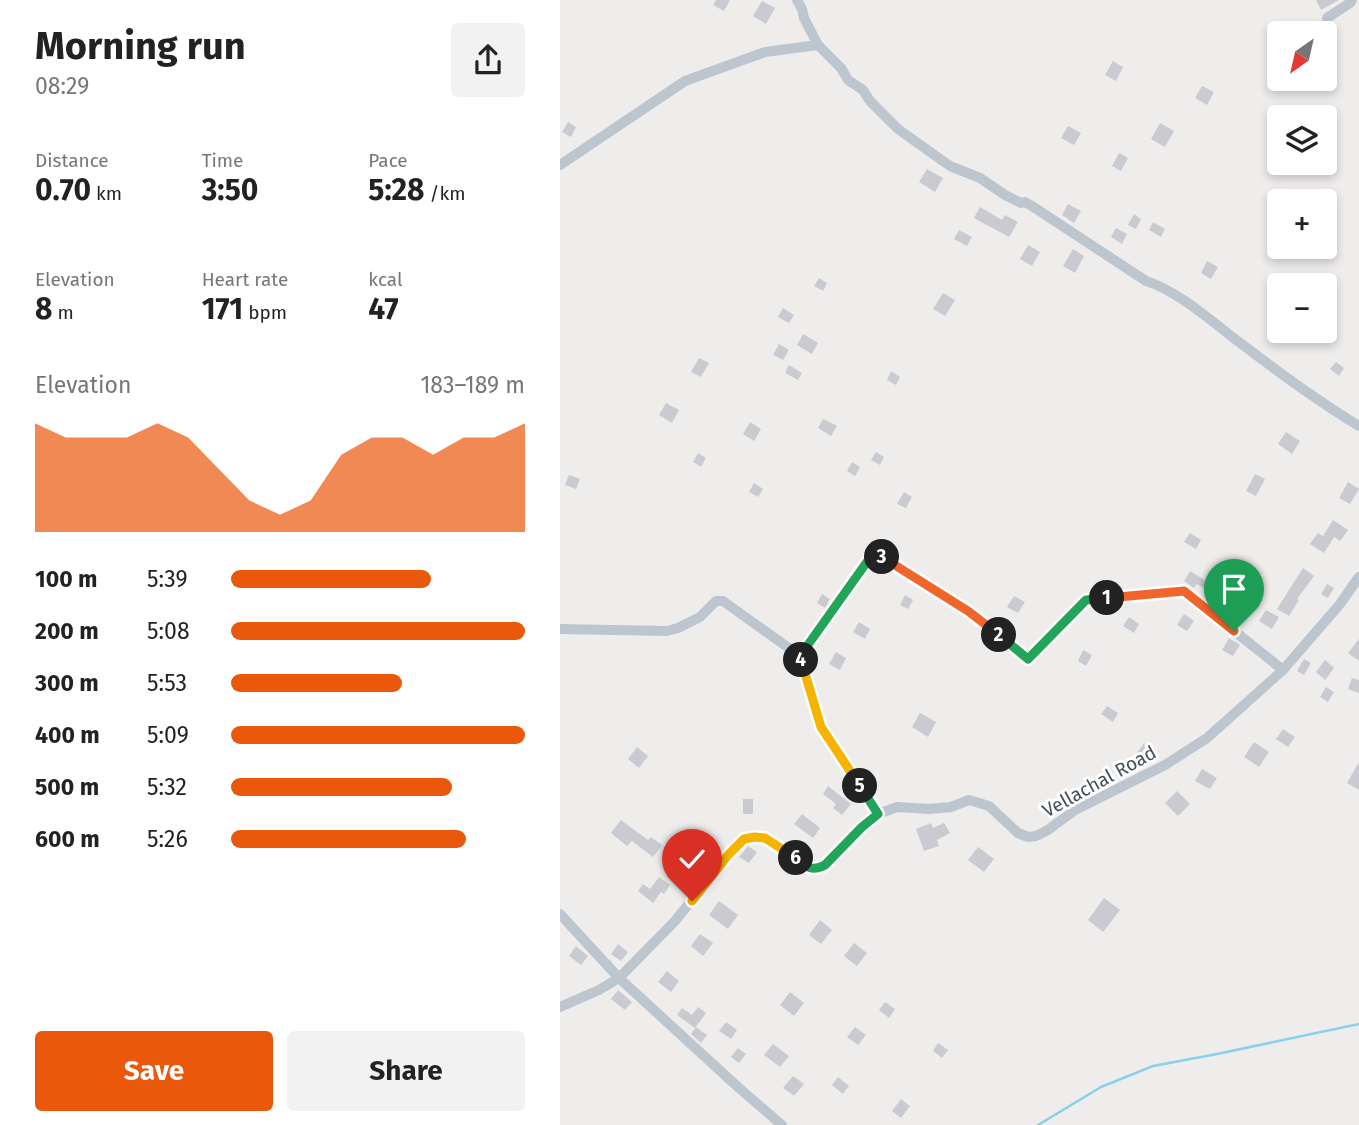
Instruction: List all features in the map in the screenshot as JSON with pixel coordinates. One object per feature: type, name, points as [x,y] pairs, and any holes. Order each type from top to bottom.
[{"type":"street","points":[[797,0],[818,45],[841,68],[848,80],[863,90],[898,129],[924,149],[950,166],[980,178],[1005,195],[1021,203],[1025,202],[1146,281],[1196,309],[1287,378],[1359,426]]},
{"type":"street","points":[[1327,18],[1352,0]]},
{"type":"street","points":[[560,165],[685,81],[765,52],[818,45]]},
{"type":"street","points":[[800,656],[874,552],[968,611],[1028,659],[1086,600],[1184,591],[1283,670]]},
{"type":"street","name":"Vellachal Road","points":[[878,814],[897,807],[951,807],[969,800],[989,806],[1017,833],[1028,837],[1036,836],[1075,810],[1165,765],[1207,738],[1283,670],[1340,604],[1359,577]]},
{"type":"street","points":[[560,629],[667,631],[690,623],[716,601],[723,601],[800,656],[821,727],[878,814],[819,868],[811,869],[805,866],[765,838],[744,839],[675,921],[619,978],[560,1007]]},
{"type":"street","points":[[560,914],[619,978],[782,1125]]},
{"type":"building","points":[[716,0],[730,0],[724,11],[713,5]]},
{"type":"building","points":[[1316,0],[1339,0],[1321,10]]},
{"type":"building","points":[[762,1],[775,8],[766,24],[753,16]]},
{"type":"building","points":[[1113,61],[1123,67],[1116,81],[1105,75]]},
{"type":"building","points":[[1202,86],[1214,92],[1207,105],[1195,98]]},
{"type":"building","points":[[568,122],[576,127],[571,137],[562,132]]},
{"type":"building","points":[[1160,123],[1174,131],[1165,147],[1151,139]]},
{"type":"building","points":[[1068,126],[1081,133],[1074,145],[1061,138]]},
{"type":"building","points":[[1119,153],[1128,158],[1121,171],[1112,166]]},
{"type":"building","points":[[927,169],[943,178],[935,192],[919,182]]},
{"type":"building","points":[[1068,204],[1081,211],[1074,223],[1062,215]]},
{"type":"building","points":[[980,207],[1002,220],[1005,215],[1018,222],[1009,237],[974,218]]},
{"type":"building","points":[[1134,214],[1141,219],[1136,229],[1128,225]]},
{"type":"building","points":[[1153,222],[1165,229],[1161,237],[1149,230]]},
{"type":"building","points":[[1116,228],[1127,234],[1122,244],[1111,237]]},
{"type":"building","points":[[959,230],[972,237],[967,246],[954,239]]},
{"type":"building","points":[[1028,245],[1040,252],[1032,266],[1020,259]]},
{"type":"building","points":[[1073,249],[1084,256],[1075,273],[1063,266]]},
{"type":"building","points":[[1207,261],[1218,267],[1211,279],[1201,273]]},
{"type":"building","points":[[819,278],[827,283],[823,291],[814,286]]},
{"type":"building","points":[[943,293],[955,300],[945,316],[933,309]]},
{"type":"building","points":[[783,308],[794,315],[789,323],[778,317]]},
{"type":"building","points":[[803,334],[818,343],[812,354],[797,345]]},
{"type":"building","points":[[779,344],[789,350],[783,360],[773,355]]},
{"type":"building","points":[[699,358],[709,363],[701,377],[691,372]]},
{"type":"building","points":[[1336,362],[1344,368],[1339,376],[1330,369]]},
{"type":"building","points":[[789,365],[802,373],[798,380],[785,373]]},
{"type":"building","points":[[891,371],[900,377],[896,385],[887,380]]},
{"type":"building","points":[[666,403],[679,410],[672,423],[659,415]]},
{"type":"building","points":[[823,419],[837,426],[831,436],[818,428]]},
{"type":"building","points":[[750,422],[761,429],[754,441],[743,434]]},
{"type":"building","points":[[1286,432],[1300,441],[1292,454],[1278,444]]},
{"type":"building","points":[[876,452],[884,457],[880,465],[871,460]]},
{"type":"building","points":[[698,453],[706,458],[701,467],[693,462]]},
{"type":"building","points":[[852,462],[860,467],[855,476],[847,471]]},
{"type":"building","points":[[1255,474],[1265,479],[1256,496],[1246,491]]},
{"type":"building","points":[[569,475],[580,479],[576,489],[565,485]]},
{"type":"building","points":[[1348,482],[1359,489],[1350,504],[1339,498]]},
{"type":"building","points":[[754,483],[763,489],[758,497],[749,492]]},
{"type":"building","points":[[904,492],[912,497],[906,508],[897,504]]},
{"type":"building","points":[[1333,520],[1348,530],[1340,541],[1334,537],[1324,553],[1310,544],[1318,533],[1323,536]]},
{"type":"building","points":[[1190,533],[1201,540],[1196,549],[1184,542]]},
{"type":"building","points":[[1303,568],[1314,576],[1297,599],[1299,600],[1289,616],[1277,609]]},
{"type":"building","points":[[1190,571],[1223,590],[1218,597],[1197,584],[1194,588],[1184,581]]},
{"type":"building","points":[[1327,584],[1334,588],[1328,598],[1321,594]]},
{"type":"building","points":[[822,594],[830,599],[825,608],[817,603]]},
{"type":"building","points":[[905,595],[913,600],[908,609],[900,605]]},
{"type":"building","points":[[1014,596],[1025,602],[1018,613],[1007,607]]},
{"type":"building","points":[[1234,598],[1244,604],[1238,614],[1228,608]]},
{"type":"building","points":[[1266,610],[1279,617],[1272,629],[1259,621]]},
{"type":"building","points":[[1184,614],[1194,621],[1187,631],[1177,625]]},
{"type":"building","points":[[1129,617],[1139,624],[1134,633],[1123,626]]},
{"type":"building","points":[[859,622],[870,629],[865,639],[853,632]]},
{"type":"building","points":[[1229,638],[1240,645],[1233,656],[1222,650]]},
{"type":"building","points":[[1359,639],[1359,661],[1348,653]]},
{"type":"building","points":[[1083,650],[1092,655],[1086,666],[1078,661]]},
{"type":"building","points":[[836,652],[846,658],[840,670],[829,664]]},
{"type":"building","points":[[1304,659],[1311,663],[1304,675],[1297,671]]},
{"type":"building","points":[[1325,660],[1334,668],[1325,680],[1316,672]]},
{"type":"building","points":[[1352,678],[1359,680],[1359,693],[1348,689]]},
{"type":"building","points":[[1326,687],[1334,692],[1328,702],[1320,697]]},
{"type":"building","points":[[1107,706],[1118,713],[1113,722],[1101,714]]},
{"type":"building","points":[[920,713],[936,722],[928,737],[912,727]]},
{"type":"building","points":[[1283,729],[1295,737],[1288,747],[1276,739]]},
{"type":"building","points":[[1254,742],[1269,752],[1259,767],[1244,757]]},
{"type":"building","points":[[1144,743],[1154,750],[1146,762],[1136,754]]},
{"type":"building","points":[[637,747],[648,756],[639,768],[628,759]]},
{"type":"building","points":[[1359,762],[1359,790],[1347,783]]},
{"type":"building","points":[[1202,769],[1217,778],[1210,789],[1195,781]]},
{"type":"building","points":[[828,786],[851,804],[842,815],[833,808],[836,804],[823,794]]},
{"type":"building","points":[[1177,791],[1190,804],[1178,816],[1165,803]]},
{"type":"building","points":[[743,799],[753,799],[753,814],[743,814]]},
{"type":"building","points":[[802,814],[820,828],[813,838],[794,824]]},
{"type":"building","points":[[621,820],[648,840],[651,837],[662,845],[653,857],[632,841],[627,846],[611,833]]},
{"type":"building","points":[[931,823],[933,828],[944,823],[950,833],[937,840],[939,846],[924,851],[916,829]]},
{"type":"building","points":[[677,846],[700,859],[690,877],[667,864]]},
{"type":"building","points":[[748,846],[757,852],[749,863],[739,857]]},
{"type":"building","points":[[978,847],[994,859],[984,872],[968,860]]},
{"type":"building","points":[[659,877],[670,885],[653,903],[638,891],[643,884],[650,889]]},
{"type":"building","points":[[1104,898],[1120,910],[1103,932],[1088,920]]},
{"type":"building","points":[[719,901],[738,915],[728,929],[709,915]]},
{"type":"building","points":[[820,920],[832,930],[821,944],[809,935]]},
{"type":"building","points":[[700,934],[713,943],[703,956],[691,946]]},
{"type":"building","points":[[854,943],[867,953],[857,966],[844,956]]},
{"type":"building","points":[[618,944],[628,952],[621,961],[611,954]]},
{"type":"building","points":[[576,946],[588,956],[581,965],[569,956]]},
{"type":"building","points":[[667,971],[679,981],[671,992],[658,982]]},
{"type":"building","points":[[618,990],[632,1002],[625,1010],[611,999]]},
{"type":"building","points":[[790,992],[804,1003],[794,1016],[780,1005]]},
{"type":"building","points":[[885,1002],[895,1009],[889,1018],[879,1010]]},
{"type":"building","points":[[698,1007],[706,1013],[695,1028],[677,1015],[682,1008],[692,1015]]},
{"type":"building","points":[[726,1022],[737,1030],[731,1039],[719,1031]]},
{"type":"building","points":[[696,1027],[707,1035],[701,1043],[691,1034]]},
{"type":"building","points":[[855,1027],[866,1035],[858,1045],[847,1037]]},
{"type":"building","points":[[938,1043],[948,1050],[942,1058],[933,1051]]},
{"type":"building","points":[[773,1044],[789,1056],[780,1067],[764,1055]]},
{"type":"building","points":[[738,1048],[746,1054],[739,1063],[731,1057]]},
{"type":"building","points":[[793,1076],[804,1084],[794,1096],[783,1088]]},
{"type":"building","points":[[838,1077],[849,1086],[843,1094],[832,1085]]},
{"type":"building","points":[[901,1099],[910,1106],[901,1118],[892,1111]]},
{"type":"waterway","points":[[1038,1125],[1101,1087],[1153,1066],[1359,1024]]},
{"type":"route","points":[[692,901],[744,839],[765,838],[805,866],[811,869],[819,868],[878,814],[821,727],[800,656],[874,552],[968,611],[1028,659],[1086,600],[1184,591],[1234,631]]}]
